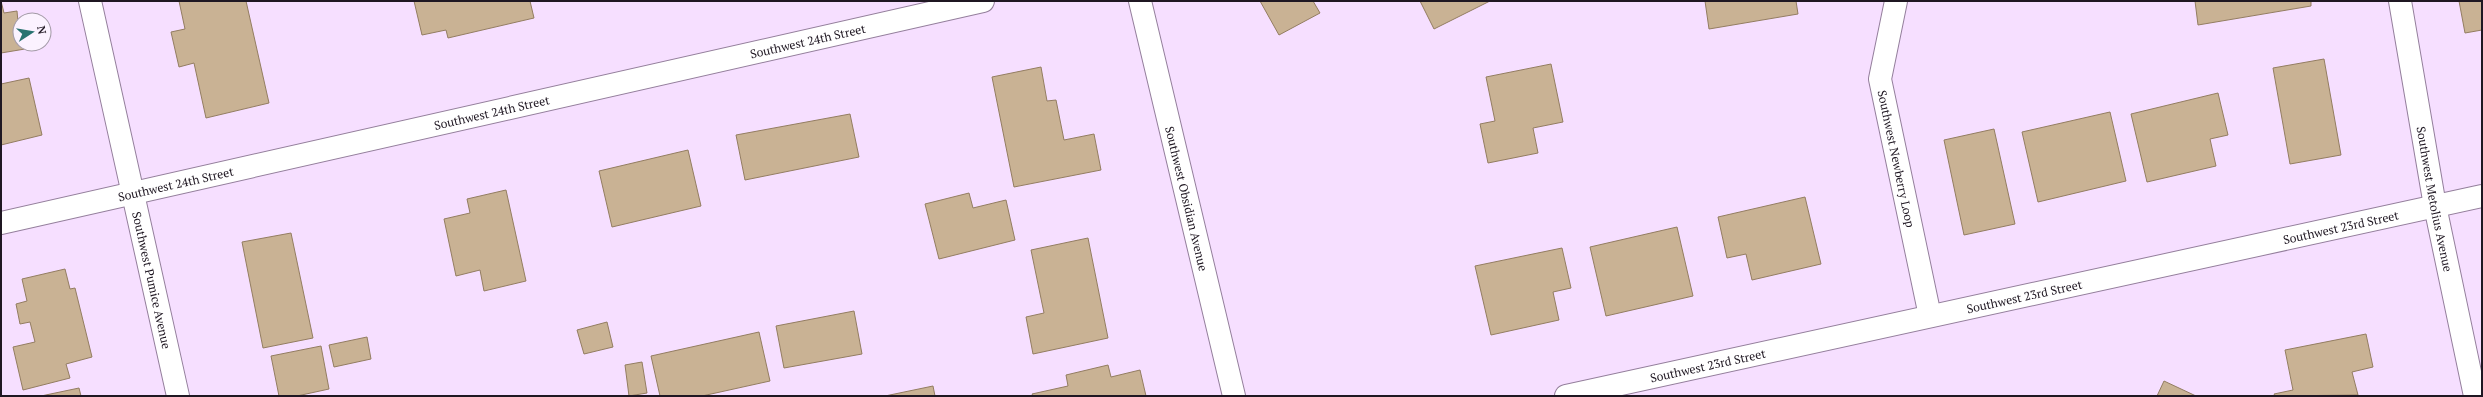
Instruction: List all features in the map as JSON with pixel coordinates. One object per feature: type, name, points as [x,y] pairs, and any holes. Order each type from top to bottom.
[{"type":"street","name":"Southwest Pumice Avenue","points":[[90,1],[178,396]]},
{"type":"street","name":"Southwest 24th Street","points":[[1,223],[983,1]]},
{"type":"street","name":"Southwest Obsidian Avenue","points":[[1140,1],[1234,396]]},
{"type":"street","name":"Southwest Newberry Loop","points":[[1896,1],[1880,79],[1930,316]]},
{"type":"street","name":"Southwest Metolius Avenue","points":[[2400,1],[2435,206],[2475,396]]},
{"type":"street","name":"Southwest 23rd Street","points":[[1566,396],[2482,196]]},
{"type":"building","points":[[1,1],[4,13],[17,11],[17,12],[12,12],[12,51],[1,53]]},
{"type":"building","points":[[179,1],[246,1],[269,103],[206,118],[194,63],[179,67],[171,32],[185,29]]},
{"type":"building","points":[[414,1],[530,1],[534,18],[448,38],[446,30],[422,35]]},
{"type":"building","points":[[1260,1],[1313,1],[1320,13],[1279,35]]},
{"type":"building","points":[[1420,1],[1490,1],[1434,29]]},
{"type":"building","points":[[1705,1],[1796,1],[1798,14],[1709,29]]},
{"type":"building","points":[[2195,1],[2311,1],[2311,6],[2198,25]]},
{"type":"building","points":[[2459,1],[2482,1],[2482,30],[2465,33]]},
{"type":"building","points":[[2324,59],[2341,155],[2290,164],[2273,68]]},
{"type":"building","points":[[1551,64],[1563,122],[1533,128],[1538,153],[1488,163],[1480,124],[1495,121],[1486,77]]},
{"type":"building","points":[[1041,67],[1047,101],[1056,100],[1064,140],[1094,134],[1101,170],[1014,187],[992,77]]},
{"type":"building","points":[[29,78],[42,135],[1,145],[1,84]]},
{"type":"building","points":[[2218,93],[2228,135],[2210,139],[2216,166],[2147,182],[2131,114]]},
{"type":"building","points":[[2110,112],[2126,181],[2038,202],[2022,132]]},
{"type":"building","points":[[850,114],[859,157],[745,180],[736,135]]},
{"type":"building","points":[[1994,129],[2015,224],[1964,235],[1944,140]]},
{"type":"building","points":[[688,150],[701,206],[612,227],[599,171]]},
{"type":"building","points":[[506,190],[526,281],[484,291],[480,270],[456,276],[444,219],[470,213],[467,199]]},
{"type":"building","points":[[969,193],[973,208],[1006,200],[1015,240],[939,259],[925,204]]},
{"type":"building","points":[[1805,197],[1821,264],[1752,280],[1746,254],[1727,258],[1718,217]]},
{"type":"building","points":[[1677,227],[1693,296],[1606,316],[1590,247]]},
{"type":"building","points":[[291,233],[313,338],[263,348],[242,242]]},
{"type":"building","points":[[1088,238],[1108,338],[1033,354],[1026,317],[1044,313],[1031,250]]},
{"type":"building","points":[[1562,248],[1571,288],[1553,292],[1559,320],[1491,335],[1475,266]]},
{"type":"building","points":[[65,269],[70,289],[75,288],[92,357],[66,364],[70,378],[23,390],[13,347],[35,342],[30,322],[20,324],[16,304],[27,301],[22,279]]},
{"type":"building","points":[[854,311],[862,354],[784,368],[776,326]]},
{"type":"building","points":[[607,322],[613,347],[584,354],[577,330]]},
{"type":"building","points":[[759,332],[770,381],[702,396],[660,396],[651,356]]},
{"type":"building","points":[[2366,334],[2373,367],[2352,372],[2358,395],[2275,396],[2274,394],[2293,390],[2285,350]]},
{"type":"building","points":[[367,337],[371,359],[334,367],[329,345]]},
{"type":"building","points":[[321,346],[329,389],[297,396],[279,396],[271,356]]},
{"type":"building","points":[[642,362],[647,393],[629,396],[625,365]]},
{"type":"building","points":[[1108,365],[1111,377],[1140,370],[1146,396],[1033,396],[1032,394],[1068,386],[1066,375]]},
{"type":"building","points":[[2164,381],[2196,396],[2157,396]]},
{"type":"building","points":[[933,386],[935,396],[885,396]]},
{"type":"building","points":[[79,388],[81,396],[41,396]]}]
